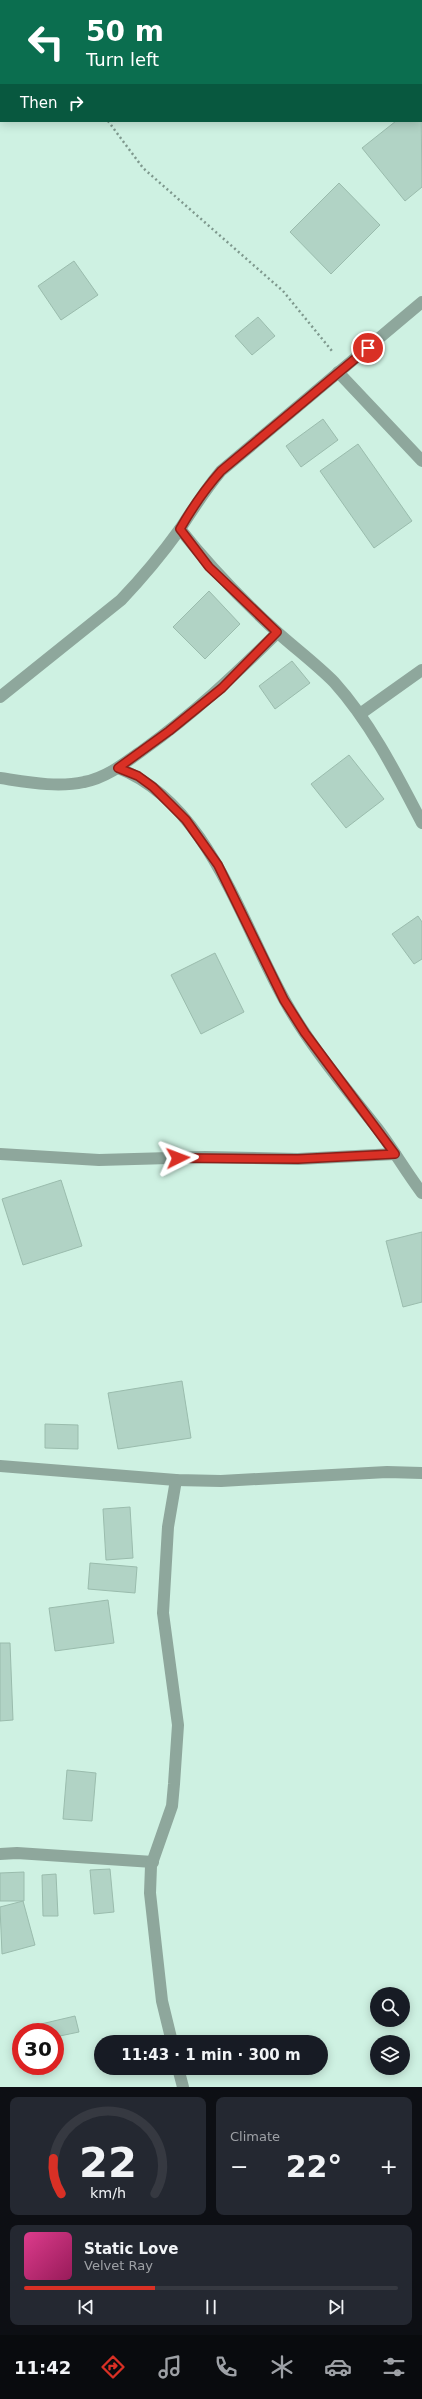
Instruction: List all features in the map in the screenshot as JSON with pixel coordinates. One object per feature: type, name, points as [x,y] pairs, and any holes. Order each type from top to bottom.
[{"type":"street","points":[[0,697],[121,600],[138,582],[180,529],[205,490],[221,471],[422,302]]},
{"type":"street","points":[[342,370],[422,461]]},
{"type":"street","points":[[180,529],[209,567],[277,632],[316,665],[360,714],[422,823]]},
{"type":"street","points":[[0,778],[44,785],[85,782],[118,768],[169,731],[222,688],[277,632]]},
{"type":"street","points":[[360,714],[422,670]]},
{"type":"street","points":[[118,768],[138,776],[153,787],[186,820],[218,865],[284,1000],[305,1033],[395,1154],[422,1193]]},
{"type":"street","points":[[0,1154],[100,1160],[205,1156],[298,1159],[395,1154]]},
{"type":"street","points":[[0,1466],[176,1480],[256,1480],[387,1472],[422,1474]]},
{"type":"street","points":[[170,2035],[162,2001],[150,1892],[153,1862],[172,1806],[178,1725],[163,1613],[168,1526],[176,1480]]},
{"type":"street","points":[[0,1854],[17,1853],[153,1862]]},
{"type":"street","points":[[180,2075],[183,2087]]},
{"type":"path","points":[[109,122],[143,168],[283,291],[342,370]]},
{"type":"building","points":[[395,122],[421,122],[422,187],[405,201],[362,148]]},
{"type":"building","points":[[339,183],[380,225],[331,274],[290,232]]},
{"type":"building","points":[[74,261],[98,295],[61,320],[38,286]]},
{"type":"building","points":[[258,317],[275,336],[252,355],[235,336]]},
{"type":"building","points":[[323,419],[338,440],[301,467],[286,446]]},
{"type":"building","points":[[358,444],[412,521],[374,548],[320,471]]},
{"type":"building","points":[[209,591],[240,624],[205,659],[173,627]]},
{"type":"building","points":[[292,661],[310,683],[275,709],[259,686]]},
{"type":"building","points":[[349,755],[384,799],[346,828],[311,784]]},
{"type":"building","points":[[418,916],[422,922],[422,959],[414,964],[392,934]]},
{"type":"building","points":[[215,953],[244,1012],[201,1034],[171,975]]},
{"type":"building","points":[[61,1180],[82,1246],[23,1265],[2,1199]]},
{"type":"building","points":[[422,1232],[422,1302],[403,1307],[386,1241]]},
{"type":"building","points":[[182,1381],[191,1438],[118,1449],[108,1393]]},
{"type":"building","points":[[45,1424],[78,1425],[78,1449],[45,1448]]},
{"type":"building","points":[[130,1507],[133,1558],[106,1560],[103,1509]]},
{"type":"building","points":[[90,1563],[137,1567],[135,1593],[88,1589]]},
{"type":"building","points":[[108,1600],[114,1643],[55,1651],[49,1608]]},
{"type":"building","points":[[0,1643],[10,1643],[13,1720],[0,1721]]},
{"type":"building","points":[[67,1770],[96,1773],[92,1821],[63,1819]]},
{"type":"building","points":[[110,1869],[114,1912],[94,1914],[90,1870]]},
{"type":"building","points":[[24,1872],[24,1901],[0,1901],[0,1873]]},
{"type":"building","points":[[56,1874],[58,1916],[43,1916],[42,1875]]},
{"type":"building","points":[[23,1901],[35,1945],[2,1954],[0,1907]]},
{"type":"building","points":[[75,2016],[79,2032],[64,2035],[64,2023],[45,2023]]},
{"type":"route","points":[[178,1158],[205,1156],[298,1159],[395,1154],[305,1033],[284,1000],[218,865],[186,820],[153,787],[138,776],[118,768],[169,731],[222,688],[277,632],[209,567],[180,529],[205,490],[221,471],[368,348]]}]
